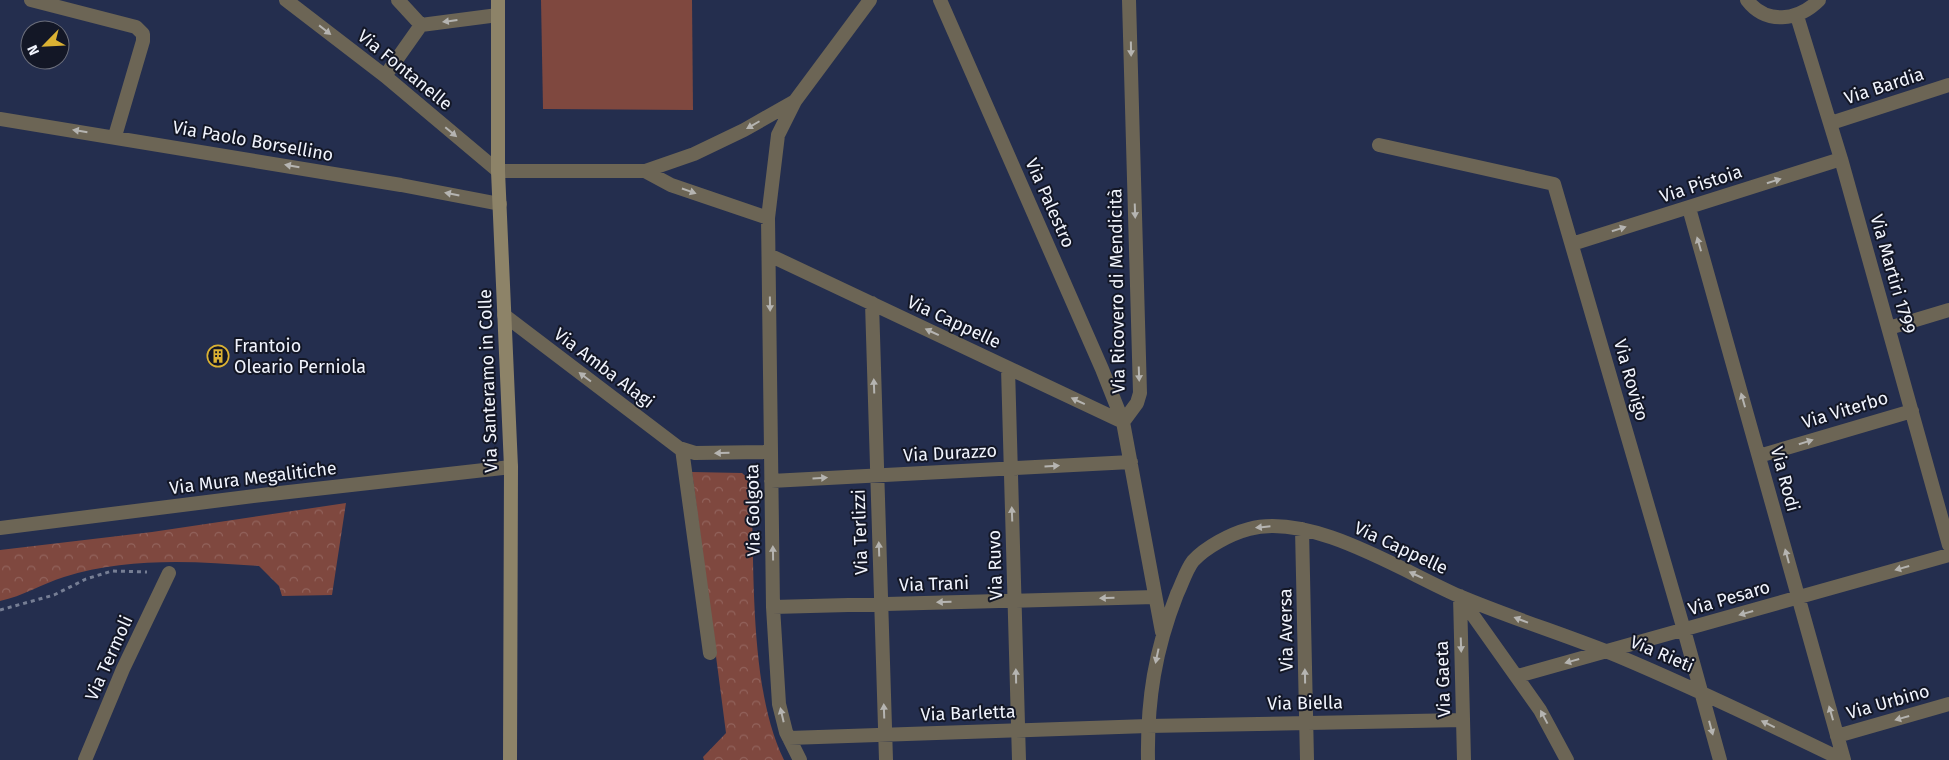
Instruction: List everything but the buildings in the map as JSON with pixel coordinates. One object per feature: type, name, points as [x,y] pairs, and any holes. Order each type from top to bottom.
[{"type":"main road","name":"Via Santeramo in Colle","points":[[498,0],[498,170],[511,467],[510,760]]},
{"type":"street","points":[[30,0],[136,27],[143,34],[143,41],[115,136]]},
{"type":"street","name":"Via Fontanelle","points":[[286,0],[385,76],[498,170]]},
{"type":"street","points":[[398,0],[421,25]]},
{"type":"street","points":[[498,170],[645,170],[694,154],[744,130],[795,100],[870,0]]},
{"type":"street","name":"Via Palestro","points":[[940,0],[1102,369],[1123,422]]},
{"type":"street","name":"Via Ricovero di Mendicità","points":[[1123,422],[1136,403],[1140,393],[1129,0]]},
{"type":"street","points":[[1747,0],[1765,15],[1781,18],[1797,16],[1810,9],[1819,0]]},
{"type":"street","points":[[385,76],[421,25],[498,15]]},
{"type":"street","name":"Via Martiri 1799","points":[[1797,16],[1841,159],[1949,545]]},
{"type":"street","name":"Via Bardia","points":[[1830,123],[1949,85]]},
{"type":"street","name":"Via Golgota","points":[[795,100],[778,135],[768,218],[771,480],[774,607],[779,704],[789,738],[800,760]]},
{"type":"street","name":"Via Paolo Borsellino","points":[[0,119],[115,136],[500,204]]},
{"type":"street","name":"Via Rovigo","points":[[1379,145],[1554,184],[1720,760]]},
{"type":"street","name":"Via Pistoia","points":[[1572,244],[1841,159]]},
{"type":"street","points":[[645,170],[671,185],[768,218]]},
{"type":"street","name":"Via Rodi","points":[[1689,208],[1843,760]]},
{"type":"street","name":"Via Cappelle","points":[[769,255],[1123,422]]},
{"type":"street","name":"Via Terlizzi","points":[[872,303],[886,760]]},
{"type":"street","points":[[1888,328],[1949,310]]},
{"type":"street","name":"Via Amba Alagi","points":[[504,315],[682,450]]},
{"type":"street","name":"Via Ruvo","points":[[1008,368],[1019,760]]},
{"type":"street","name":"Via Viterbo","points":[[1759,456],[1912,411]]},
{"type":"street","points":[[1123,422],[1162,632],[1155,666],[1148,726],[1148,760]]},
{"type":"street","points":[[710,653],[682,450],[695,453],[771,452]]},
{"type":"street","name":"Via Durazzo","points":[[771,480],[1131,462]]},
{"type":"street","name":"Via Mura Megalitiche","points":[[0,528],[262,495],[511,467]]},
{"type":"street","name":"Via Cappelle","points":[[1162,632],[1193,562],[1218,544],[1246,530],[1263,526],[1294,526],[1351,545],[1460,596],[1518,676],[1540,710],[1567,760]]},
{"type":"street","name":"Via Aversa","points":[[1302,529],[1307,760]]},
{"type":"street","name":"Via Pesaro","points":[[1518,676],[1949,555]]},
{"type":"street","name":"Via Termoli","points":[[85,760],[123,670],[169,573]]},
{"type":"street","name":"Via Trani","points":[[774,607],[1155,596]]},
{"type":"street","name":"Via Rieti","points":[[1460,596],[1606,652],[1701,692],[1843,760]]},
{"type":"street","name":"Via Gaeta","points":[[1460,596],[1464,760]]},
{"type":"street","name":"Via Urbino","points":[[1837,736],[1949,704]]},
{"type":"street","name":"Via Biella","points":[[1148,726],[1463,720]]},
{"type":"street","name":"Via Barletta","points":[[789,738],[1148,726]]},
{"type":"path","points":[[0,610],[54,595],[86,578],[112,572],[169,573]]},
{"type":"green space","points":[[541,0],[692,0],[693,110],[543,109]]},
{"type":"green space","points":[[692,472],[742,473],[751,481],[754,586],[759,661],[764,697],[772,730],[784,760],[704,760],[703,757],[726,733]]},
{"type":"green space","points":[[346,503],[332,595],[282,596],[279,586],[259,566],[161,562],[136,563],[88,571],[64,577],[0,601],[0,550],[152,532]]},
{"type":"place","name":"Frantoio Oleario Perniola","points":[[218,356]]}]
